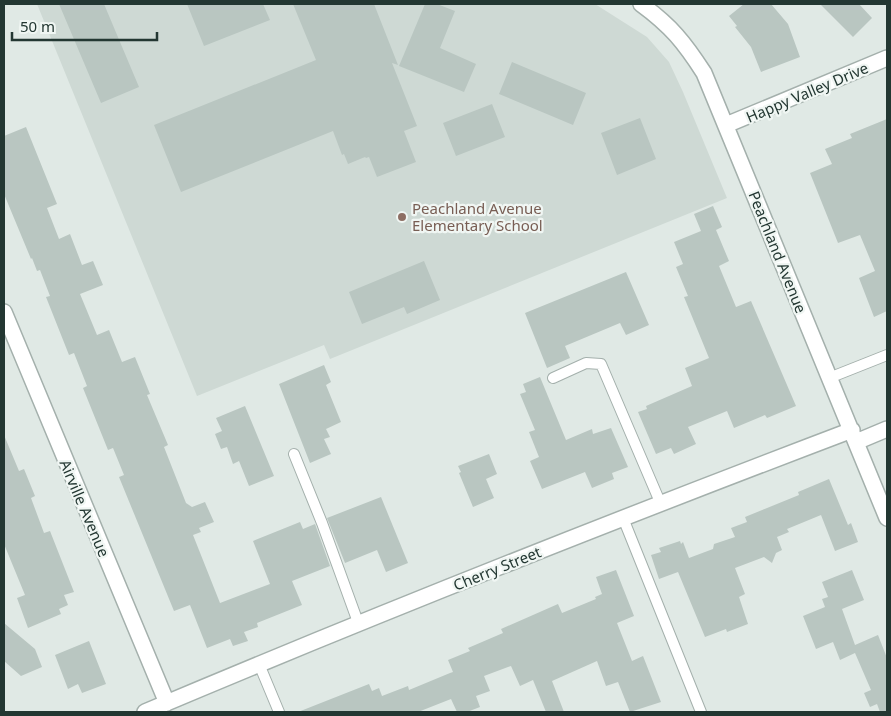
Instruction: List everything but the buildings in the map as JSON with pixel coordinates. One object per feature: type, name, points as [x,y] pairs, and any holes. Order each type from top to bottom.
[{"type":"street","name":"Peachland Avenue","points":[[641,4],[665,22],[687,46],[704,73],[887,518]]},
{"type":"street","name":"Happy Valley Drive","points":[[726,126],[887,58]]},
{"type":"street","name":"Airville Avenue","points":[[4,312],[166,703]]},
{"type":"street","name":"Cherry Street","points":[[145,712],[660,502],[854,436],[887,429]]},
{"type":"lane","points":[[829,378],[887,355]]},
{"type":"lane","points":[[553,378],[586,363],[602,364],[660,502]]},
{"type":"lane","points":[[294,454],[322,523],[359,625]]},
{"type":"lane","points":[[623,518],[701,712]]},
{"type":"lane","points":[[259,664],[278,712]]},
{"type":"shaded area","name":"Peachland Avenue Elementary School","points":[[37,4],[595,4],[647,37],[669,62],[727,198],[330,359],[324,345],[197,396]]},
{"type":"place","name":"Peachland Avenue Elementary School","points":[[402,217]]}]
